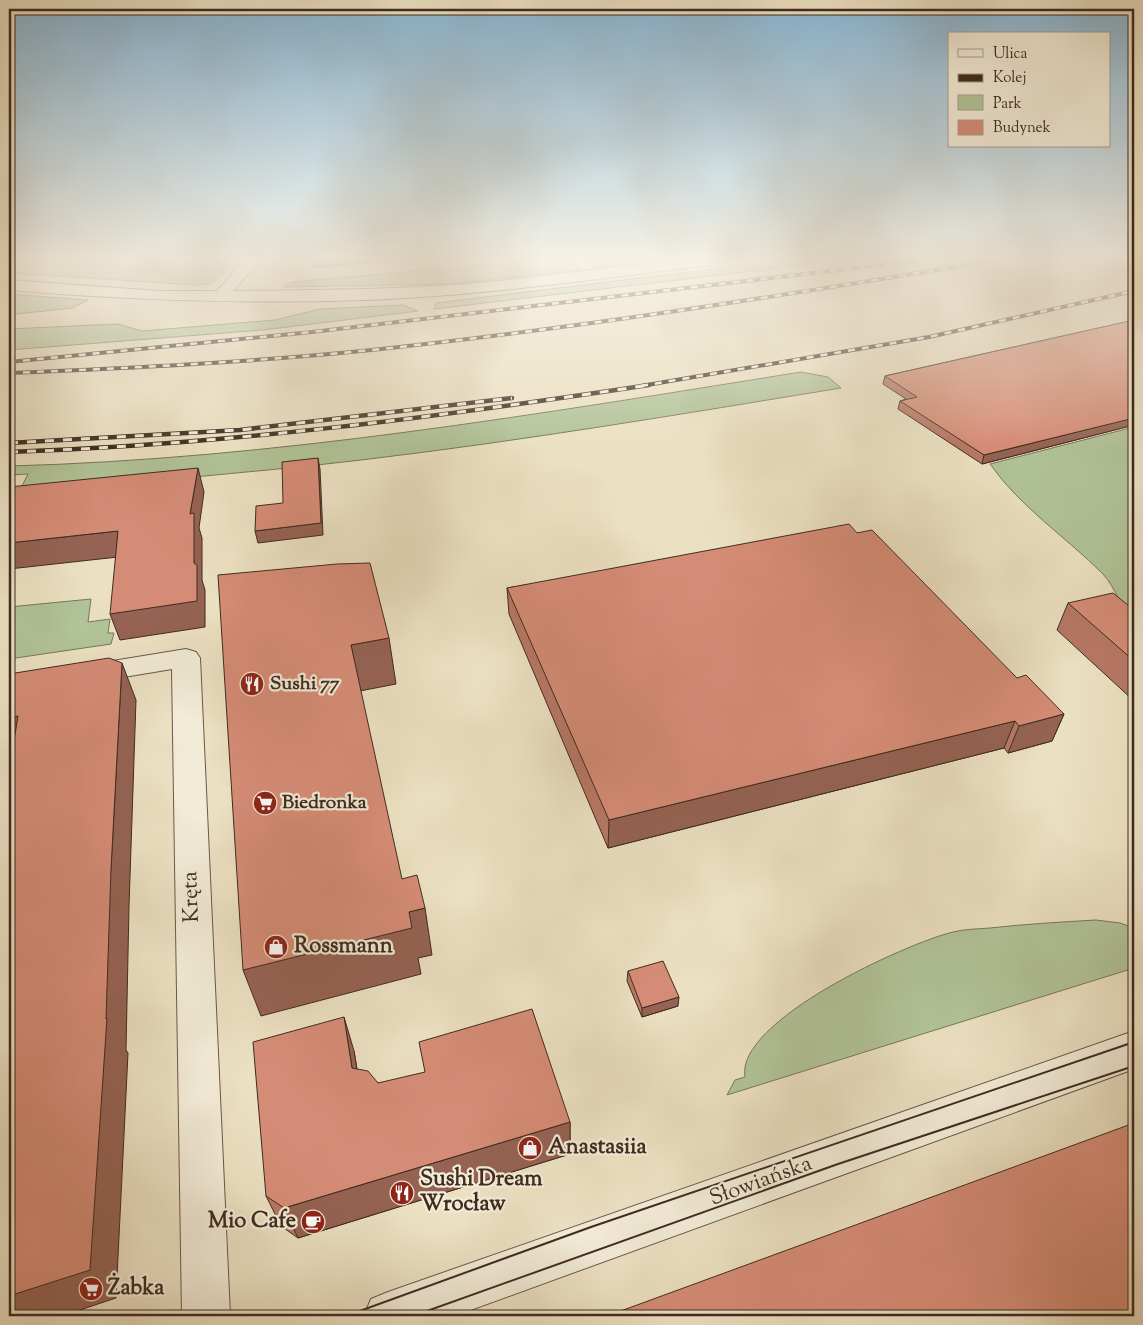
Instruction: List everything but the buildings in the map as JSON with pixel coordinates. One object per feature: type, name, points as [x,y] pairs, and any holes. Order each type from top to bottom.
[{"type":"street","name":"Kręta","points":[[63,678],[186,658],[203,1268],[206,1316]]},
{"type":"street","name":"Słowiańska","points":[[388,1316],[1134,1050]]},
{"type":"green space","points":[[241,323],[321,323],[263,330],[9,350],[9,329],[117,324],[142,331]]},
{"type":"green space","points":[[801,372],[828,377],[841,388],[602,427],[421,453],[102,486],[16,498],[28,474],[9,475],[9,466],[109,462],[307,444],[505,418]]},
{"type":"green space","points":[[1134,427],[1134,622],[1125,611],[1103,574],[1029,508],[1002,480],[990,464]]},
{"type":"green space","points":[[91,599],[88,622],[110,619],[108,633],[114,633],[111,644],[9,659],[9,607]]},
{"type":"green space","points":[[1096,920],[1120,923],[1134,928],[1134,968],[727,1095],[735,1080],[745,1077],[749,1055],[767,1032],[794,1009],[864,968],[930,939],[958,931]]},
{"type":"tram line","points":[[346,1316],[591,1227],[1134,1042]]},
{"type":"tram line","points":[[413,1316],[838,1164],[1134,1066]]},
{"type":"railway","points":[[9,362],[390,323]]},
{"type":"railway","points":[[9,373],[148,367],[334,354],[593,323]]},
{"type":"railway","points":[[641,386],[929,337],[992,323]]},
{"type":"railway","points":[[9,452],[170,443],[330,428],[490,408],[649,385]]},
{"type":"railway","points":[[9,443],[240,430],[512,398]]},
{"type":"place","name":"Sushi 77","points":[[252,684]]},
{"type":"place","name":"Biedronka","points":[[265,803]]},
{"type":"place","name":"Rossmann","points":[[276,947]]},
{"type":"place","name":"Anastasiia","points":[[530,1148]]},
{"type":"place","name":"Sushi Dream Wrocław","points":[[402,1193]]},
{"type":"place","name":"Mio Cafe","points":[[313,1222]]},
{"type":"place","name":"Żabka","points":[[91,1289]]}]
